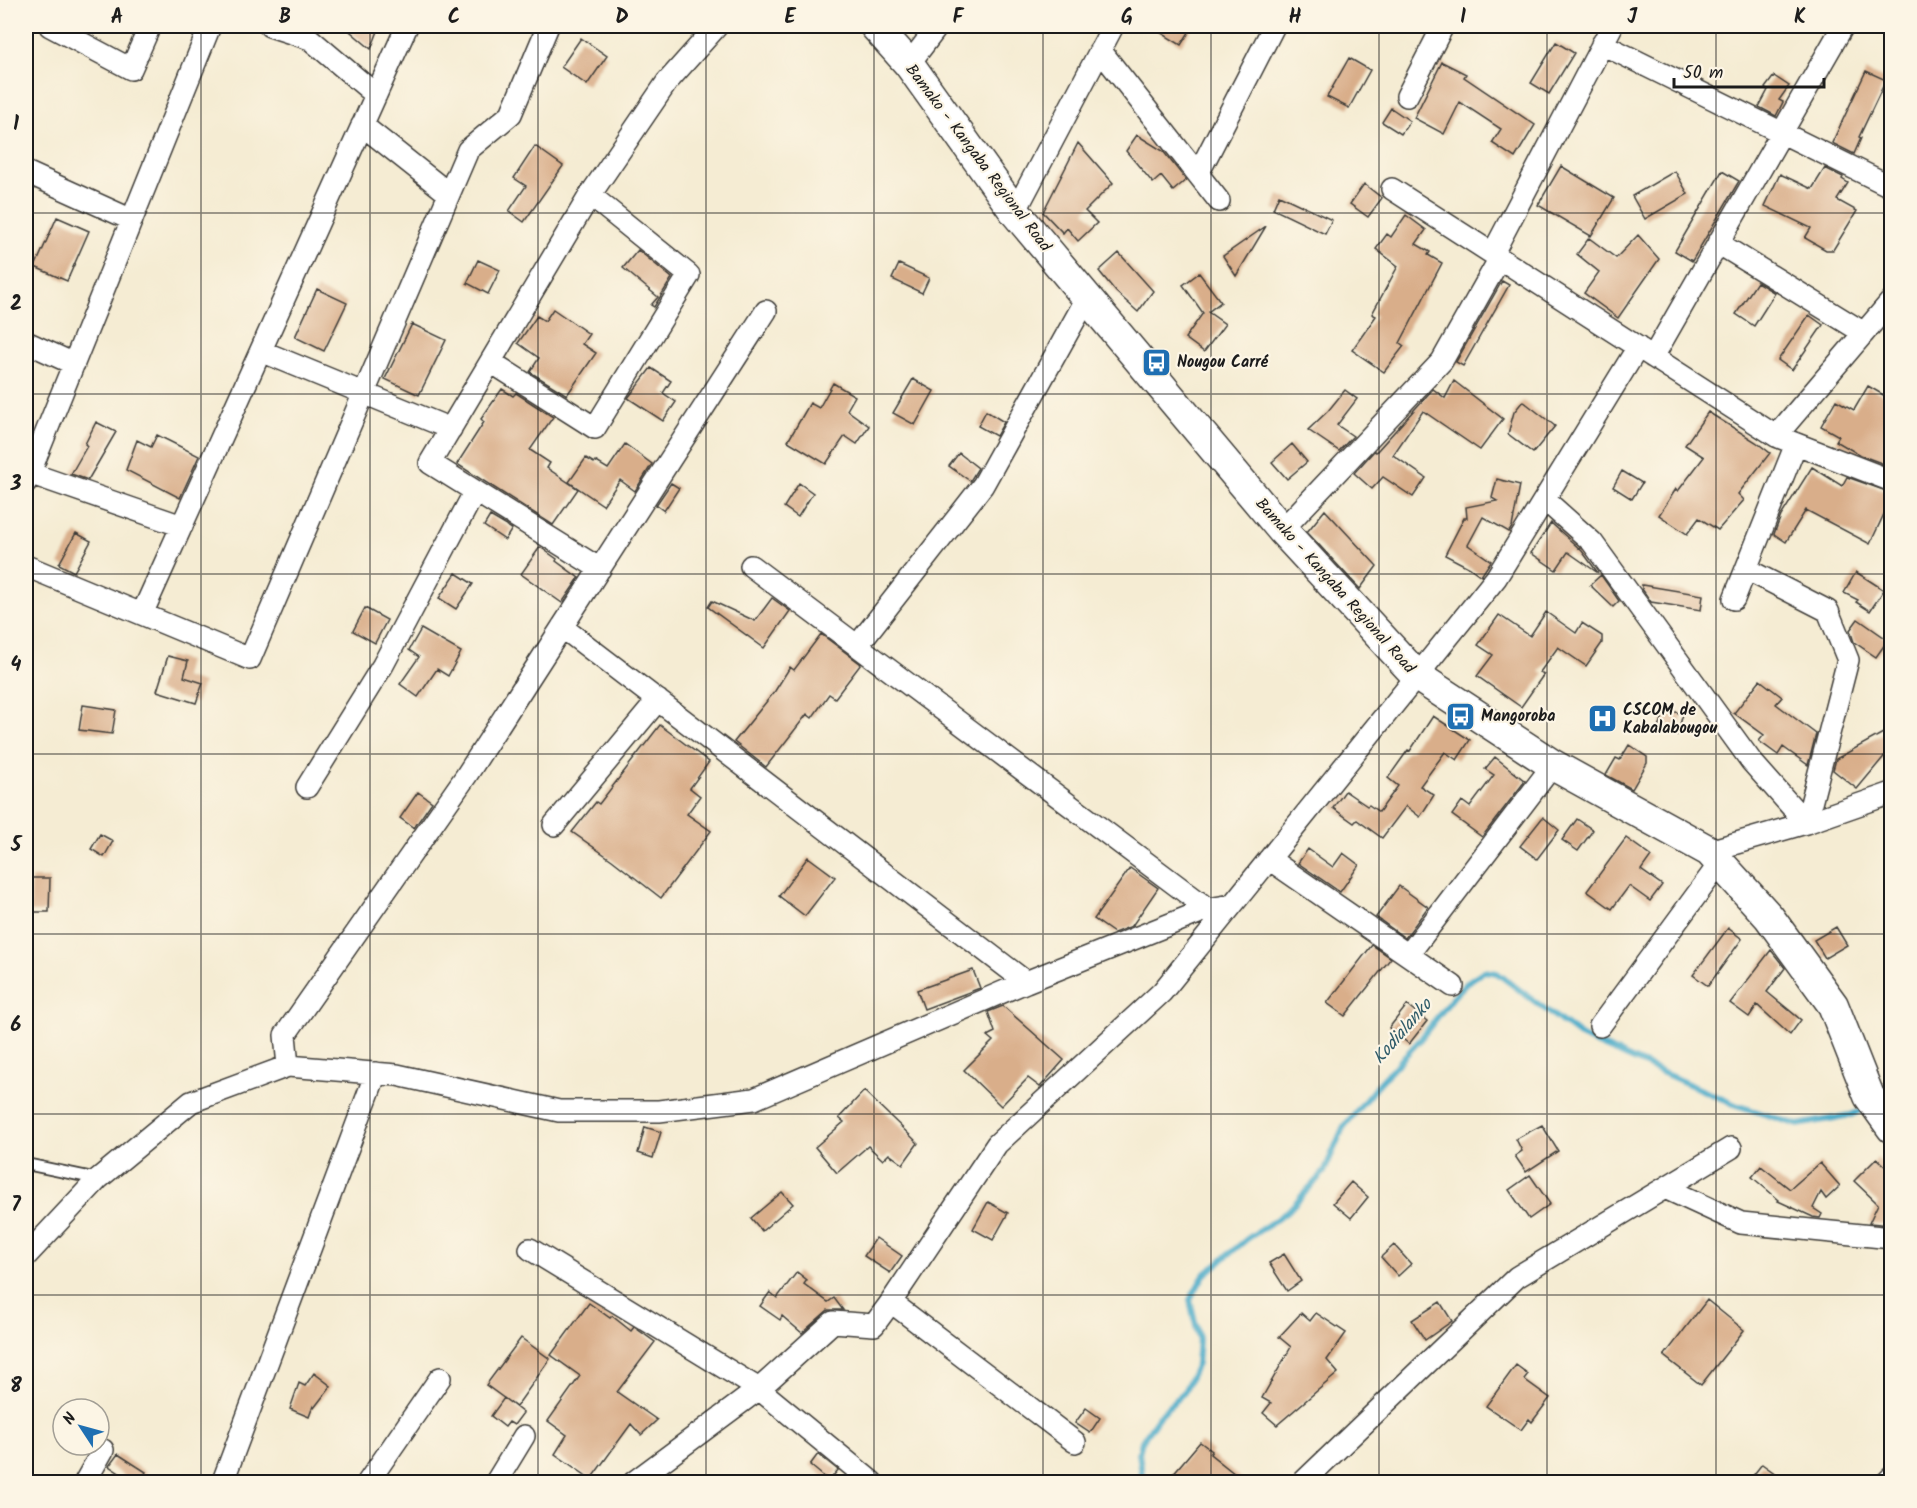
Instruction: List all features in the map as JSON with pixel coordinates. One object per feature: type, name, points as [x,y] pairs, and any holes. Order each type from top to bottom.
[{"type":"street","points":[[50,26],[131,69],[150,26]]},
{"type":"street","points":[[182,526],[27,478],[210,26]]},
{"type":"street","points":[[270,26],[313,32],[376,95]]},
{"type":"street","points":[[142,614],[407,26]]},
{"type":"street","points":[[26,566],[250,658],[468,150],[511,114],[548,26]]},
{"type":"street","points":[[600,568],[430,463],[590,195],[667,82],[717,26]]},
{"type":"street","name":"Bamako - Kangaba Regional Road","points":[[874,26],[909,64],[1015,212],[1086,298],[1282,530],[1417,676],[1553,765],[1714,857],[1769,917],[1833,1005],[1881,1114]]},
{"type":"street","points":[[909,64],[938,26]]},
{"type":"street","points":[[1015,212],[1113,26]]},
{"type":"street","points":[[1198,174],[1274,26]]},
{"type":"street","points":[[1407,96],[1443,26]]},
{"type":"street","points":[[634,1482],[759,1389],[833,1322],[874,1325],[997,1144],[1162,992],[1496,578],[1545,500],[1718,243],[1843,26]]},
{"type":"street","points":[[1282,530],[1442,361],[1607,35],[1782,132],[1892,187]]},
{"type":"street","points":[[1100,50],[1218,201]]},
{"type":"street","points":[[362,125],[449,194]]},
{"type":"street","points":[[26,172],[132,220]]},
{"type":"street","points":[[1392,189],[1776,435],[1892,481]]},
{"type":"street","points":[[491,362],[595,428],[688,275],[590,195]]},
{"type":"street","points":[[1718,243],[1864,333]]},
{"type":"street","points":[[857,646],[983,485],[1086,298]]},
{"type":"street","points":[[1776,435],[1892,300]]},
{"type":"street","points":[[288,1066],[285,1035],[466,776],[766,311]]},
{"type":"street","points":[[26,342],[74,364]]},
{"type":"street","points":[[261,351],[451,429]]},
{"type":"street","points":[[1734,599],[1796,444]]},
{"type":"street","points":[[307,787],[383,664],[475,491]]},
{"type":"street","points":[[1545,500],[1592,542],[1751,761],[1806,823]]},
{"type":"street","points":[[751,566],[1208,909]]},
{"type":"street","points":[[1746,569],[1828,611],[1848,660],[1806,823]]},
{"type":"street","points":[[562,627],[1026,982]]},
{"type":"street","points":[[554,825],[658,700]]},
{"type":"street","points":[[1408,955],[1553,765]]},
{"type":"street","points":[[1600,1026],[1714,857],[1892,793]]},
{"type":"street","points":[[1269,859],[1453,986]]},
{"type":"street","points":[[26,1256],[98,1179],[192,1102],[288,1066],[397,1075],[559,1112],[659,1111],[754,1099],[1026,982],[1208,909],[1232,905]]},
{"type":"street","points":[[223,1480],[376,1073]]},
{"type":"street","points":[[1303,1482],[1517,1277],[1731,1148]]},
{"type":"street","points":[[1665,1188],[1741,1223],[1892,1238]]},
{"type":"street","points":[[530,1249],[759,1389],[872,1482]]},
{"type":"street","points":[[891,1302],[1076,1442]]},
{"type":"street","points":[[368,1482],[440,1378]]},
{"type":"street","points":[[496,1482],[524,1436]]},
{"type":"street","points":[[85,1482],[100,1457]]},
{"type":"street","points":[[1887,1482],[1892,1477]]},
{"type":"lane","points":[[26,1164],[98,1179]]},
{"type":"building","points":[[344,26],[380,26],[371,49]]},
{"type":"building","points":[[1150,26],[1193,26],[1181,45]]},
{"type":"building","points":[[581,38],[607,56],[587,85],[561,67]]},
{"type":"building","points":[[1556,42],[1574,53],[1549,94],[1531,83]]},
{"type":"building","points":[[1349,58],[1370,70],[1349,108],[1327,97]]},
{"type":"building","points":[[1442,62],[1466,74],[1464,77],[1535,125],[1515,158],[1492,143],[1501,129],[1460,102],[1444,134],[1414,118]]},
{"type":"building","points":[[1866,71],[1886,80],[1859,137],[1861,138],[1854,154],[1832,143]]},
{"type":"building","points":[[1774,76],[1789,86],[1779,100],[1783,102],[1776,116],[1759,107],[1768,90],[1765,88]]},
{"type":"building","points":[[1391,108],[1410,121],[1401,134],[1382,122]]},
{"type":"building","points":[[1137,135],[1163,151],[1186,180],[1173,191],[1161,176],[1153,183],[1126,151]]},
{"type":"building","points":[[1078,143],[1113,183],[1085,211],[1097,223],[1078,241],[1067,228],[1063,233],[1043,212]]},
{"type":"building","points":[[535,146],[563,166],[524,222],[509,211],[526,186],[514,178]]},
{"type":"building","points":[[1561,166],[1614,198],[1591,236],[1538,205]]},
{"type":"building","points":[[1825,168],[1843,177],[1842,179],[1848,183],[1837,200],[1857,211],[1833,250],[1826,250],[1805,238],[1811,228],[1765,206],[1780,174],[1812,189]]},
{"type":"building","points":[[1675,171],[1688,194],[1645,219],[1632,196]]},
{"type":"building","points":[[1722,171],[1739,181],[1692,261],[1675,251]]},
{"type":"building","points":[[1364,184],[1382,198],[1368,217],[1350,204]]},
{"type":"building","points":[[1279,195],[1332,220],[1325,234],[1273,209]]},
{"type":"building","points":[[1406,215],[1426,230],[1416,244],[1430,252],[1428,255],[1442,263],[1400,343],[1404,346],[1384,372],[1352,350],[1376,316],[1372,314],[1398,266],[1376,249],[1387,234],[1391,237]]},
{"type":"building","points":[[57,217],[89,231],[67,281],[35,267]]},
{"type":"building","points":[[1266,226],[1236,276],[1223,256]]},
{"type":"building","points":[[1638,235],[1659,259],[1618,318],[1584,293],[1599,272],[1577,254],[1589,238],[1616,258]]},
{"type":"building","points":[[638,250],[672,278],[654,307],[651,305],[658,297],[623,268]]},
{"type":"building","points":[[1119,253],[1153,291],[1138,312],[1116,292],[1099,271]]},
{"type":"building","points":[[478,260],[500,270],[488,294],[467,283]]},
{"type":"building","points":[[899,264],[929,278],[922,293],[892,279]]},
{"type":"building","points":[[1199,273],[1221,302],[1208,312],[1225,324],[1204,352],[1185,338],[1203,313],[1183,285]]},
{"type":"building","points":[[1502,281],[1509,285],[1463,366],[1456,362]]},
{"type":"building","points":[[1757,282],[1775,293],[1754,326],[1736,314]]},
{"type":"building","points":[[317,289],[347,303],[324,351],[295,337]]},
{"type":"building","points":[[553,309],[589,334],[582,344],[596,353],[567,395],[530,372],[539,358],[518,343],[537,316],[545,321]]},
{"type":"building","points":[[1809,315],[1823,325],[1792,370],[1778,360]]},
{"type":"building","points":[[412,324],[446,340],[419,395],[385,379]]},
{"type":"building","points":[[651,368],[671,381],[663,393],[676,402],[663,421],[628,398]]},
{"type":"building","points":[[913,379],[934,391],[915,425],[893,413]]},
{"type":"building","points":[[1454,381],[1503,419],[1480,450],[1423,411],[1393,455],[1426,478],[1413,497],[1383,477],[1372,489],[1354,473],[1433,389],[1445,398]]},
{"type":"building","points":[[833,383],[855,396],[847,410],[869,426],[857,444],[845,436],[826,464],[788,441],[810,403],[819,408]]},
{"type":"building","points":[[1868,386],[1892,400],[1892,467],[1860,455],[1836,441],[1839,436],[1821,426],[1836,400],[1854,410]]},
{"type":"building","points":[[502,389],[513,396],[516,393],[553,417],[530,450],[550,463],[547,468],[578,489],[553,525],[457,464],[484,422],[481,419]]},
{"type":"building","points":[[1345,390],[1357,399],[1337,425],[1353,436],[1339,451],[1308,430]]},
{"type":"building","points":[[1523,401],[1555,426],[1533,453],[1508,434],[1514,412]]},
{"type":"building","points":[[986,411],[1004,422],[996,436],[978,426]]},
{"type":"building","points":[[1708,412],[1770,453],[1738,494],[1744,500],[1718,530],[1699,518],[1687,534],[1659,515],[1676,489],[1678,491],[1704,457],[1685,445]]},
{"type":"building","points":[[96,422],[116,432],[88,480],[71,474],[87,446],[85,444]]},
{"type":"building","points":[[157,435],[199,456],[180,498],[126,470],[137,440],[151,447]]},
{"type":"building","points":[[625,444],[652,464],[635,491],[620,480],[603,505],[569,482],[586,458],[608,469]]},
{"type":"building","points":[[1292,444],[1307,462],[1287,479],[1272,462]]},
{"type":"building","points":[[959,453],[978,468],[970,481],[949,466]]},
{"type":"building","points":[[1812,467],[1842,486],[1847,477],[1892,493],[1892,515],[1885,512],[1870,544],[1806,510],[1786,542],[1774,534],[1781,516]]},
{"type":"building","points":[[1622,471],[1642,483],[1632,499],[1613,487]]},
{"type":"building","points":[[1497,479],[1520,485],[1509,532],[1483,517],[1468,545],[1491,561],[1481,576],[1445,555],[1464,518],[1467,518],[1466,507],[1497,501],[1492,498]]},
{"type":"building","points":[[671,483],[679,488],[664,511],[656,505]]},
{"type":"building","points":[[799,483],[813,493],[798,517],[784,507]]},
{"type":"building","points":[[1325,510],[1377,566],[1360,589],[1307,532]]},
{"type":"building","points":[[490,516],[512,529],[505,540],[484,526]]},
{"type":"building","points":[[1551,523],[1582,551],[1598,573],[1568,552],[1556,570],[1531,553]]},
{"type":"building","points":[[76,533],[91,541],[74,572],[59,564]]},
{"type":"building","points":[[540,547],[579,578],[562,603],[521,574]]},
{"type":"building","points":[[1856,572],[1884,590],[1870,611],[1856,602],[1858,600],[1844,593]]},
{"type":"building","points":[[456,573],[473,584],[456,609],[439,598]]},
{"type":"building","points":[[1601,575],[1619,601],[1613,607],[1590,585]]},
{"type":"building","points":[[1642,585],[1703,595],[1701,610],[1651,602],[1642,589]]},
{"type":"building","points":[[772,598],[790,611],[764,648],[708,607],[712,601],[755,621]]},
{"type":"building","points":[[365,608],[387,620],[375,643],[353,631]]},
{"type":"building","points":[[1546,612],[1576,633],[1582,623],[1602,636],[1602,643],[1586,666],[1558,647],[1540,672],[1544,674],[1521,707],[1477,676],[1493,655],[1478,645],[1499,615],[1530,636]]},
{"type":"building","points":[[1858,619],[1888,640],[1876,657],[1854,642],[1850,630]]},
{"type":"building","points":[[421,629],[461,652],[448,676],[437,669],[418,697],[400,684],[419,657],[409,650]]},
{"type":"building","points":[[821,634],[861,664],[835,698],[829,694],[812,718],[807,714],[766,767],[734,742],[775,691],[790,667],[794,670]]},
{"type":"building","points":[[168,656],[188,661],[184,677],[203,683],[196,703],[157,691]]},
{"type":"building","points":[[1760,680],[1782,697],[1776,704],[1816,734],[1808,765],[1783,747],[1778,755],[1759,741],[1764,735],[1734,713]]},
{"type":"building","points":[[83,705],[116,710],[112,734],[79,730]]},
{"type":"building","points":[[1665,709],[1683,714],[1677,735],[1659,729]]},
{"type":"building","points":[[1433,716],[1470,740],[1457,760],[1445,752],[1420,786],[1434,795],[1420,817],[1406,806],[1382,838],[1357,820],[1354,823],[1333,808],[1345,791],[1379,812],[1398,786],[1388,778],[1408,750],[1410,751]]},
{"type":"building","points":[[660,725],[709,762],[690,788],[700,796],[687,814],[711,831],[661,898],[572,832],[596,802],[599,804]]},
{"type":"building","points":[[1892,728],[1892,747],[1857,789],[1833,770],[1836,759]]},
{"type":"building","points":[[1629,745],[1647,757],[1647,763],[1632,789],[1606,775],[1616,758],[1620,760]]},
{"type":"building","points":[[1495,757],[1525,781],[1482,837],[1452,815],[1462,801],[1470,807],[1494,775],[1485,769]]},
{"type":"building","points":[[418,792],[432,802],[414,828],[400,818]]},
{"type":"building","points":[[1543,817],[1559,830],[1537,859],[1520,846]]},
{"type":"building","points":[[1577,819],[1593,830],[1578,851],[1562,840]]},
{"type":"building","points":[[100,834],[113,841],[104,857],[91,849]]},
{"type":"building","points":[[1626,838],[1651,856],[1641,870],[1662,885],[1650,901],[1629,886],[1612,909],[1587,891]]},
{"type":"building","points":[[1308,849],[1333,867],[1343,853],[1359,865],[1340,892],[1298,863]]},
{"type":"building","points":[[808,857],[835,877],[805,916],[779,896]]},
{"type":"building","points":[[1130,868],[1158,888],[1132,926],[1114,933],[1094,919]]},
{"type":"building","points":[[31,878],[50,878],[49,912],[30,912]]},
{"type":"building","points":[[1399,886],[1428,907],[1405,938],[1376,917]]},
{"type":"building","points":[[1836,927],[1847,945],[1825,958],[1814,940]]},
{"type":"building","points":[[1728,928],[1742,939],[1708,986],[1693,975]]},
{"type":"building","points":[[1372,945],[1391,958],[1345,1016],[1327,1003]]},
{"type":"building","points":[[1771,950],[1785,968],[1767,992],[1801,1020],[1790,1035],[1757,1005],[1749,1017],[1730,1003]]},
{"type":"building","points":[[973,970],[980,988],[924,1009],[917,990]]},
{"type":"building","points":[[1407,1005],[1427,1021],[1409,1044],[1389,1028]]},
{"type":"building","points":[[1003,1006],[1064,1060],[1040,1087],[1028,1078],[1001,1106],[964,1070],[993,1041],[987,1036],[995,1032],[988,1012]]},
{"type":"building","points":[[864,1091],[918,1143],[903,1164],[889,1154],[883,1160],[868,1146],[837,1173],[815,1147],[844,1122],[839,1118]]},
{"type":"building","points":[[1542,1125],[1558,1151],[1526,1172],[1515,1156],[1522,1151],[1516,1139]]},
{"type":"building","points":[[645,1127],[661,1132],[653,1158],[638,1153]]},
{"type":"building","points":[[1877,1158],[1892,1172],[1892,1225],[1869,1223],[1878,1204],[1854,1181]]},
{"type":"building","points":[[1820,1163],[1840,1186],[1826,1199],[1821,1192],[1813,1208],[1822,1214],[1820,1218],[1778,1201],[1752,1177],[1761,1166],[1790,1189]]},
{"type":"building","points":[[1530,1175],[1550,1204],[1529,1219],[1509,1190]]},
{"type":"building","points":[[1351,1182],[1368,1197],[1351,1218],[1333,1203]]},
{"type":"building","points":[[782,1192],[793,1204],[762,1231],[751,1218]]},
{"type":"building","points":[[988,1202],[1008,1213],[993,1240],[973,1229]]},
{"type":"building","points":[[876,1238],[902,1256],[890,1273],[864,1256]]},
{"type":"building","points":[[1394,1245],[1411,1264],[1398,1276],[1381,1257]]},
{"type":"building","points":[[1284,1254],[1301,1281],[1287,1291],[1269,1263]]},
{"type":"building","points":[[797,1272],[807,1280],[804,1284],[828,1302],[834,1298],[843,1310],[828,1310],[802,1333],[782,1316],[780,1320],[760,1306],[770,1292],[777,1298]]},
{"type":"building","points":[[1707,1300],[1744,1330],[1701,1385],[1664,1356]]},
{"type":"building","points":[[1440,1302],[1452,1321],[1425,1340],[1412,1320]]},
{"type":"building","points":[[589,1303],[610,1318],[612,1316],[631,1331],[634,1327],[655,1342],[617,1392],[657,1420],[641,1435],[631,1424],[591,1479],[555,1454],[567,1435],[548,1421],[580,1376],[551,1355]]},
{"type":"building","points":[[1301,1313],[1310,1321],[1316,1313],[1346,1333],[1327,1360],[1338,1373],[1277,1425],[1263,1413],[1271,1403],[1262,1398],[1291,1347],[1279,1337]]},
{"type":"building","points":[[521,1338],[550,1359],[516,1407],[486,1385]]},
{"type":"building","points":[[1516,1365],[1528,1374],[1524,1379],[1550,1398],[1532,1422],[1529,1419],[1521,1430],[1486,1406]]},
{"type":"building","points":[[314,1373],[331,1386],[314,1408],[313,1406],[309,1417],[290,1409],[299,1383],[305,1386]]},
{"type":"building","points":[[504,1398],[523,1413],[514,1425],[509,1422],[505,1427],[491,1416]]},
{"type":"building","points":[[1086,1408],[1100,1418],[1090,1433],[1075,1423]]},
{"type":"building","points":[[1200,1442],[1212,1451],[1210,1454],[1245,1482],[1181,1482],[1172,1475]]},
{"type":"building","points":[[118,1454],[146,1472],[140,1482],[133,1482],[109,1466]]},
{"type":"building","points":[[818,1454],[838,1470],[829,1481],[810,1465]]},
{"type":"building","points":[[1762,1464],[1787,1482],[1748,1482]]},
{"type":"waterway","name":"Kodialanko","points":[[1143,1482],[1139,1453],[1142,1441],[1159,1416],[1184,1392],[1197,1364],[1199,1339],[1190,1300],[1204,1275],[1247,1239],[1287,1212],[1324,1172],[1343,1128],[1375,1088],[1418,1042],[1454,996],[1469,981],[1484,971],[1497,973],[1582,1037],[1736,1105],[1798,1125],[1851,1115],[1869,1107]]},
{"type":"place","name":"Nougou Carré","points":[[1156,362]]},
{"type":"place","name":"Mangoroba","points":[[1460,716]]},
{"type":"place","name":"CSCOM de Kabalabougou","points":[[1602,719]]}]
